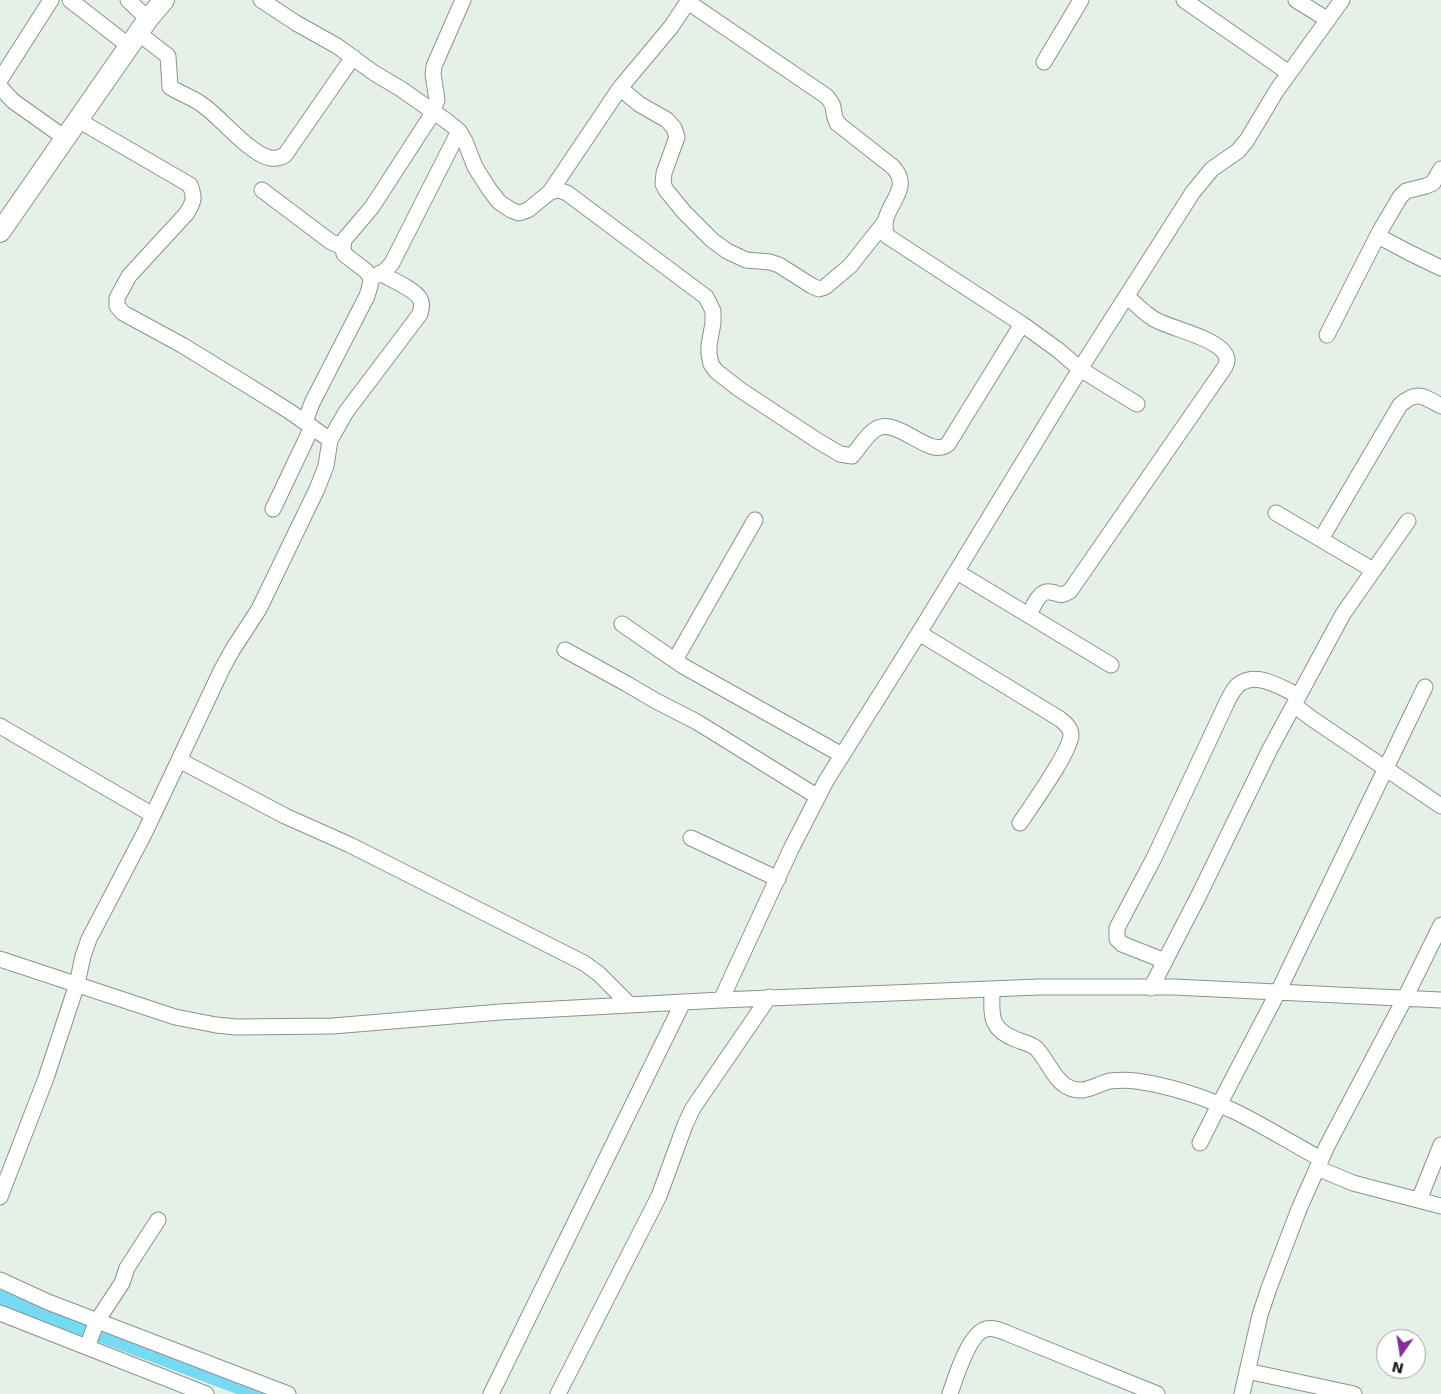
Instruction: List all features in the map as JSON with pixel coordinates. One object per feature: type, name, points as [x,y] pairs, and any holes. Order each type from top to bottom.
[{"type":"street","points":[[0,80],[51,0]]},
{"type":"street","points":[[70,0],[139,33],[168,56],[170,87],[205,106],[245,143],[270,158],[278,159],[285,155],[353,57]]},
{"type":"street","points":[[128,0],[139,33]]},
{"type":"street","points":[[0,232],[164,0]]},
{"type":"street","points":[[261,0],[296,23],[319,35],[434,111],[459,132],[465,140],[476,167],[488,189],[499,202],[510,210],[519,213],[528,210],[550,192],[620,88],[689,1],[826,96],[832,102],[834,117],[837,123],[898,172],[900,189],[884,223],[850,266],[825,287],[819,289],[779,265],[770,262],[746,260],[734,255],[712,240],[684,212],[663,184],[664,173],[677,137],[674,128],[667,120],[639,104],[620,88]]},
{"type":"street","points":[[0,1197],[46,1078],[77,984],[83,956],[90,939],[153,815],[222,669],[259,609],[317,489],[326,466],[330,440],[346,412],[420,314],[422,305],[420,297],[412,291],[366,271],[344,254],[343,247],[344,240],[372,207],[434,111],[436,100],[434,66],[463,0]]},
{"type":"street","points":[[1044,62],[1081,0]]},
{"type":"street","points":[[1184,0],[1289,73]]},
{"type":"street","points":[[1296,0],[1328,20]]},
{"type":"street","points":[[721,1000],[818,796],[957,572],[1080,368],[1204,178],[1220,162],[1238,151],[1247,140],[1269,102],[1342,0]]},
{"type":"street","points":[[0,87],[13,101],[65,138]]},
{"type":"street","points":[[78,120],[190,184],[193,193],[193,202],[187,213],[129,276],[117,298],[117,306],[123,313],[182,345],[330,440]]},
{"type":"street","points":[[272,509],[308,425],[312,403],[367,296],[370,286],[376,276],[386,270],[398,252],[459,132]]},
{"type":"street","points":[[1328,335],[1400,197],[1406,191],[1433,183],[1441,169]]},
{"type":"street","points":[[262,190],[331,242],[343,247]]},
{"type":"street","points":[[550,192],[558,190],[567,193],[706,297],[713,311],[709,354],[711,364],[716,371],[739,389],[840,454],[852,456],[874,430],[882,426],[894,428],[936,448],[944,448],[1022,324]]},
{"type":"street","points":[[884,223],[888,236],[896,242],[1022,324],[1080,368],[1137,404]]},
{"type":"street","points":[[1378,236],[1441,268]]},
{"type":"street","points":[[1028,615],[1038,597],[1044,592],[1063,595],[1070,591],[1225,367],[1227,360],[1224,351],[1219,346],[1207,339],[1154,319],[1127,296]]},
{"type":"street","points":[[1321,539],[1400,405],[1407,398],[1418,395],[1441,406]]},
{"type":"street","points":[[1276,513],[1373,570]]},
{"type":"street","points":[[675,660],[755,520]]},
{"type":"street","points":[[1151,988],[1270,749],[1343,614],[1408,521]]},
{"type":"street","points":[[957,572],[1111,665]]},
{"type":"street","points":[[622,624],[683,666],[842,756]]},
{"type":"street","points":[[919,633],[1060,719],[1068,726],[1071,734],[1066,752],[1020,823]]},
{"type":"street","points":[[565,650],[656,702],[697,722],[818,796]]},
{"type":"street","points":[[1165,961],[1122,944],[1117,938],[1117,928],[1154,858],[1228,700],[1242,682],[1250,680],[1268,682],[1297,700],[1311,718],[1441,806]]},
{"type":"street","points":[[1200,1143],[1278,992],[1425,687]]},
{"type":"street","points":[[0,726],[153,815]]},
{"type":"street","points":[[179,760],[285,816],[350,845],[584,963],[611,985],[630,1005]]},
{"type":"street","points":[[691,838],[778,879]]},
{"type":"street","points":[[1242,1394],[1260,1315],[1299,1209],[1319,1164],[1441,925]]},
{"type":"street","points":[[0,959],[175,1017],[236,1027],[333,1026],[500,1012],[769,997],[1039,987],[1151,988],[1174,986],[1441,1000]]},
{"type":"street","points":[[992,989],[992,1013],[995,1025],[1000,1032],[1036,1048],[1057,1078],[1067,1087],[1089,1090],[1110,1082],[1123,1080],[1172,1088],[1219,1104],[1262,1125],[1319,1164],[1353,1183],[1441,1206]]},
{"type":"street","points":[[558,1394],[659,1196],[684,1125],[693,1108],[769,997]]},
{"type":"street","points":[[491,1394],[683,1002]]},
{"type":"street","points":[[1419,1200],[1441,1145]]},
{"type":"street","points":[[87,1347],[97,1321],[122,1283],[127,1268],[158,1220]]},
{"type":"street","points":[[0,1280],[48,1302],[288,1394]]},
{"type":"street","points":[[0,1312],[206,1394]]},
{"type":"street","points":[[950,1394],[959,1367],[969,1347],[981,1331],[987,1328],[994,1328],[1157,1394]]},
{"type":"street","points":[[1247,1371],[1354,1394]]},
{"type":"waterway","points":[[0,1297],[258,1394]]}]
